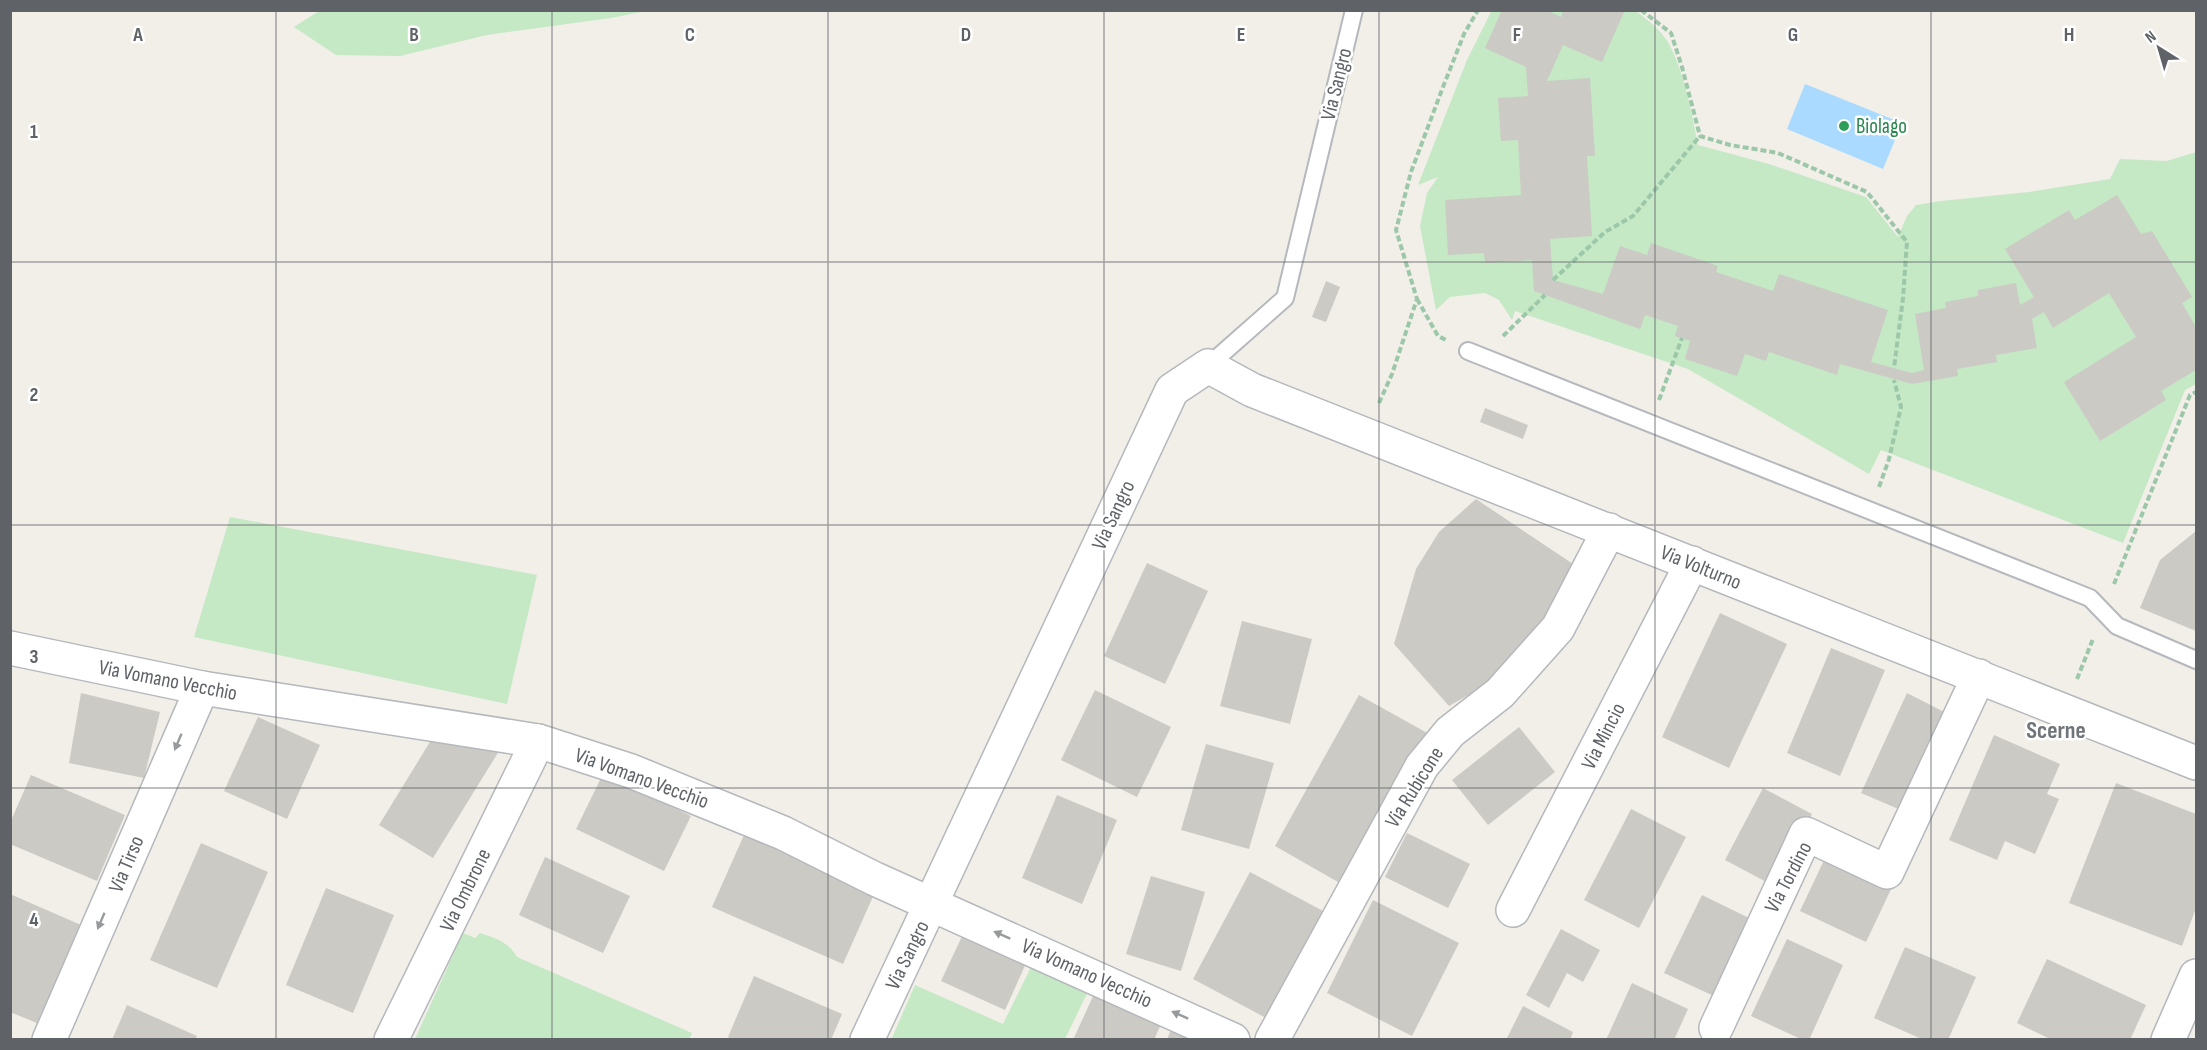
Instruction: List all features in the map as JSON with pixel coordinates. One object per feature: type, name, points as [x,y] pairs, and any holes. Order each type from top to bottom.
[{"type":"street","name":"Via Volturno","points":[[1208,366],[1252,390],[2196,763]]},
{"type":"street","name":"Via Sangro","points":[[867,1040],[1172,390],[1208,366]]},
{"type":"street","name":"Via Rubicone","points":[[1272,1040],[1422,766],[1450,732],[1500,693],[1558,628],[1609,530]]},
{"type":"street","name":"Via Mincio","points":[[1513,910],[1692,563]]},
{"type":"street","name":"Via Vomano Vecchio","points":[[10,648],[202,688],[538,741],[631,771],[783,833],[875,879],[1233,1040]]},
{"type":"street","name":"Via Tordino","points":[[1716,1028],[1806,834],[1887,872],[1979,676]]},
{"type":"street","name":"Via Tirso","points":[[50,1040],[202,688]]},
{"type":"street","name":"Via Ombrone","points":[[391,1040],[538,741]]},
{"type":"street","points":[[2168,1040],[2196,976]]},
{"type":"lane","name":"Via Sangro","points":[[1208,366],[1285,298],[1354,10]]},
{"type":"lane","points":[[1468,351],[2090,598],[2117,626],[2196,660]]},
{"type":"path","points":[[1468,351],[1438,336],[1418,299],[1396,230],[1411,172],[1464,34],[1478,10]]},
{"type":"path","points":[[1641,10],[1671,33],[1700,136]]},
{"type":"path","points":[[1553,280],[1605,232],[1633,216],[1700,136]]},
{"type":"path","points":[[1700,136],[1730,145],[1778,153],[1867,192],[1907,242],[1894,368]]},
{"type":"path","points":[[1488,359],[1497,341],[1545,295]]},
{"type":"path","points":[[1365,434],[1392,374],[1418,299]]},
{"type":"path","points":[[1651,423],[1682,338]]},
{"type":"path","points":[[1871,511],[1889,459],[1901,406],[1894,380]]},
{"type":"path","points":[[2064,711],[2190,395],[2196,392]]},
{"type":"green space","points":[[1492,10],[1636,11],[1663,35],[1669,44],[1687,93],[1698,145],[1769,164],[1866,197],[1898,237],[1907,216],[1916,205],[2029,192],[2110,179],[2120,159],[2167,161],[2196,152],[2196,384],[2185,390],[2123,543],[1881,450],[1869,474],[1688,369],[1515,311],[1512,320],[1499,300],[1485,293],[1450,297],[1436,310],[1420,226],[1427,193],[1438,177],[1418,185],[1467,60]]},
{"type":"green space","points":[[319,11],[646,11],[487,35],[400,56],[336,55],[294,27]]},
{"type":"green space","points":[[230,517],[537,575],[507,704],[194,637]]},
{"type":"green space","points":[[463,933],[475,938],[480,933],[496,939],[506,944],[517,957],[692,1033],[689,1040],[415,1039]]},
{"type":"green space","points":[[1036,957],[1092,983],[1065,1039],[891,1040],[915,985],[1003,1024]]},
{"type":"water","name":"Biolago","points":[[1805,84],[1902,123],[1883,169],[1787,129]]},
{"type":"building","points":[[1502,10],[1546,10],[1561,17],[1564,10],[1625,10],[1602,62],[1563,45],[1547,81],[1590,78],[1595,156],[1587,156],[1592,236],[1550,239],[1553,280],[1603,294],[1620,246],[1647,255],[1651,243],[1718,266],[1716,272],[1773,291],[1779,274],[1888,310],[1871,362],[1912,373],[1924,370],[1915,314],[1946,308],[1945,302],[1978,296],[1978,290],[2016,283],[2020,305],[2034,297],[2005,249],[2069,210],[2075,220],[2117,195],[2141,234],[2152,231],[2192,297],[2182,303],[2196,327],[2196,370],[2161,391],[2166,400],[2100,441],[2064,382],[2136,337],[2109,293],[2053,328],[2044,312],[2032,319],[2037,348],[1996,355],[1997,362],[1957,369],[1958,376],[1912,384],[1840,364],[1837,375],[1769,352],[1766,361],[1745,354],[1737,376],[1685,359],[1690,341],[1675,336],[1678,326],[1645,315],[1640,329],[1534,291],[1532,260],[1485,263],[1484,253],[1448,255],[1445,200],[1521,195],[1518,140],[1501,141],[1498,98],[1528,96],[1526,67],[1485,48]]},
{"type":"building","points":[[1326,281],[1340,287],[1326,322],[1312,317]]},
{"type":"building","points":[[1485,408],[1528,425],[1523,439],[1480,422]]},
{"type":"building","points":[[1476,499],[1582,570],[1514,669],[1449,706],[1394,644],[1416,569],[1439,532]]},
{"type":"building","points":[[2196,531],[2196,631],[2140,608],[2160,560]]},
{"type":"building","points":[[1147,563],[1208,591],[1165,684],[1104,656]]},
{"type":"building","points":[[1720,613],[1787,644],[1729,768],[1662,737]]},
{"type":"building","points":[[1242,621],[1312,639],[1290,724],[1220,706]]},
{"type":"building","points":[[1831,648],[1885,670],[1840,776],[1787,753]]},
{"type":"building","points":[[1095,690],[1171,727],[1137,797],[1061,760]]},
{"type":"building","points":[[81,693],[160,712],[144,778],[69,763]]},
{"type":"building","points":[[1907,693],[1954,717],[1910,814],[1861,793]]},
{"type":"building","points":[[1359,695],[1429,734],[1345,886],[1275,846]]},
{"type":"building","points":[[258,717],[320,745],[287,819],[224,791]]},
{"type":"building","points":[[1519,727],[1555,772],[1488,825],[1452,780]]},
{"type":"building","points":[[1994,735],[2060,764],[2047,794],[2059,799],[2035,854],[2005,841],[1997,860],[1949,840]]},
{"type":"building","points":[[433,737],[499,751],[433,858],[379,825]]},
{"type":"building","points":[[1206,744],[1274,763],[1249,849],[1181,830]]},
{"type":"building","points":[[603,774],[691,816],[664,871],[576,829]]},
{"type":"building","points":[[31,775],[125,815],[97,881],[10,844],[10,823]]},
{"type":"building","points":[[2116,783],[2196,814],[2196,908],[2182,946],[2069,903]]},
{"type":"building","points":[[1763,788],[1812,814],[1774,886],[1725,860]]},
{"type":"building","points":[[1057,795],[1117,820],[1082,904],[1022,878]]},
{"type":"building","points":[[1631,809],[1686,837],[1639,928],[1584,900]]},
{"type":"building","points":[[1407,833],[1470,864],[1448,908],[1385,877]]},
{"type":"building","points":[[744,835],[875,892],[843,964],[712,907]]},
{"type":"building","points":[[201,843],[268,872],[217,988],[150,960]]},
{"type":"building","points":[[1827,854],[1893,885],[1866,942],[1800,911]]},
{"type":"building","points":[[545,857],[630,896],[603,953],[519,915]]},
{"type":"building","points":[[1250,872],[1325,912],[1268,1019],[1193,979]]},
{"type":"building","points":[[1151,876],[1205,892],[1181,971],[1126,954]]},
{"type":"building","points":[[326,888],[394,915],[353,1013],[286,985]]},
{"type":"building","points":[[10,894],[81,925],[37,1023],[10,1012]]},
{"type":"building","points":[[1702,895],[1753,920],[1716,997],[1664,973]]},
{"type":"building","points":[[1373,900],[1459,943],[1412,1036],[1327,993]]},
{"type":"building","points":[[1561,929],[1600,950],[1583,982],[1567,973],[1549,1008],[1526,995]]},
{"type":"building","points":[[965,930],[1028,959],[1005,1010],[941,981]]},
{"type":"building","points":[[1787,939],[1843,965],[1809,1040],[1803,1040],[1751,1016]]},
{"type":"building","points":[[1905,947],[1976,977],[1948,1040],[1924,1040],[1874,1018]]},
{"type":"building","points":[[2047,959],[2146,1005],[2130,1040],[2052,1040],[2017,1023]]},
{"type":"building","points":[[754,976],[842,1014],[831,1040],[734,1040],[728,1037]]},
{"type":"building","points":[[1632,983],[1688,1009],[1674,1040],[1606,1040]]},
{"type":"building","points":[[1094,994],[1161,1024],[1154,1040],[1073,1040]]},
{"type":"building","points":[[127,1005],[197,1036],[195,1040],[112,1040]]},
{"type":"building","points":[[1523,1006],[1573,1032],[1570,1040],[1506,1040]]},
{"type":"building","points":[[1171,1029],[1199,1040],[1167,1040]]},
{"type":"place","name":"Biolago","points":[[1844,126]]},
{"type":"district","name":"Scerne","points":[[2056,730]]}]
